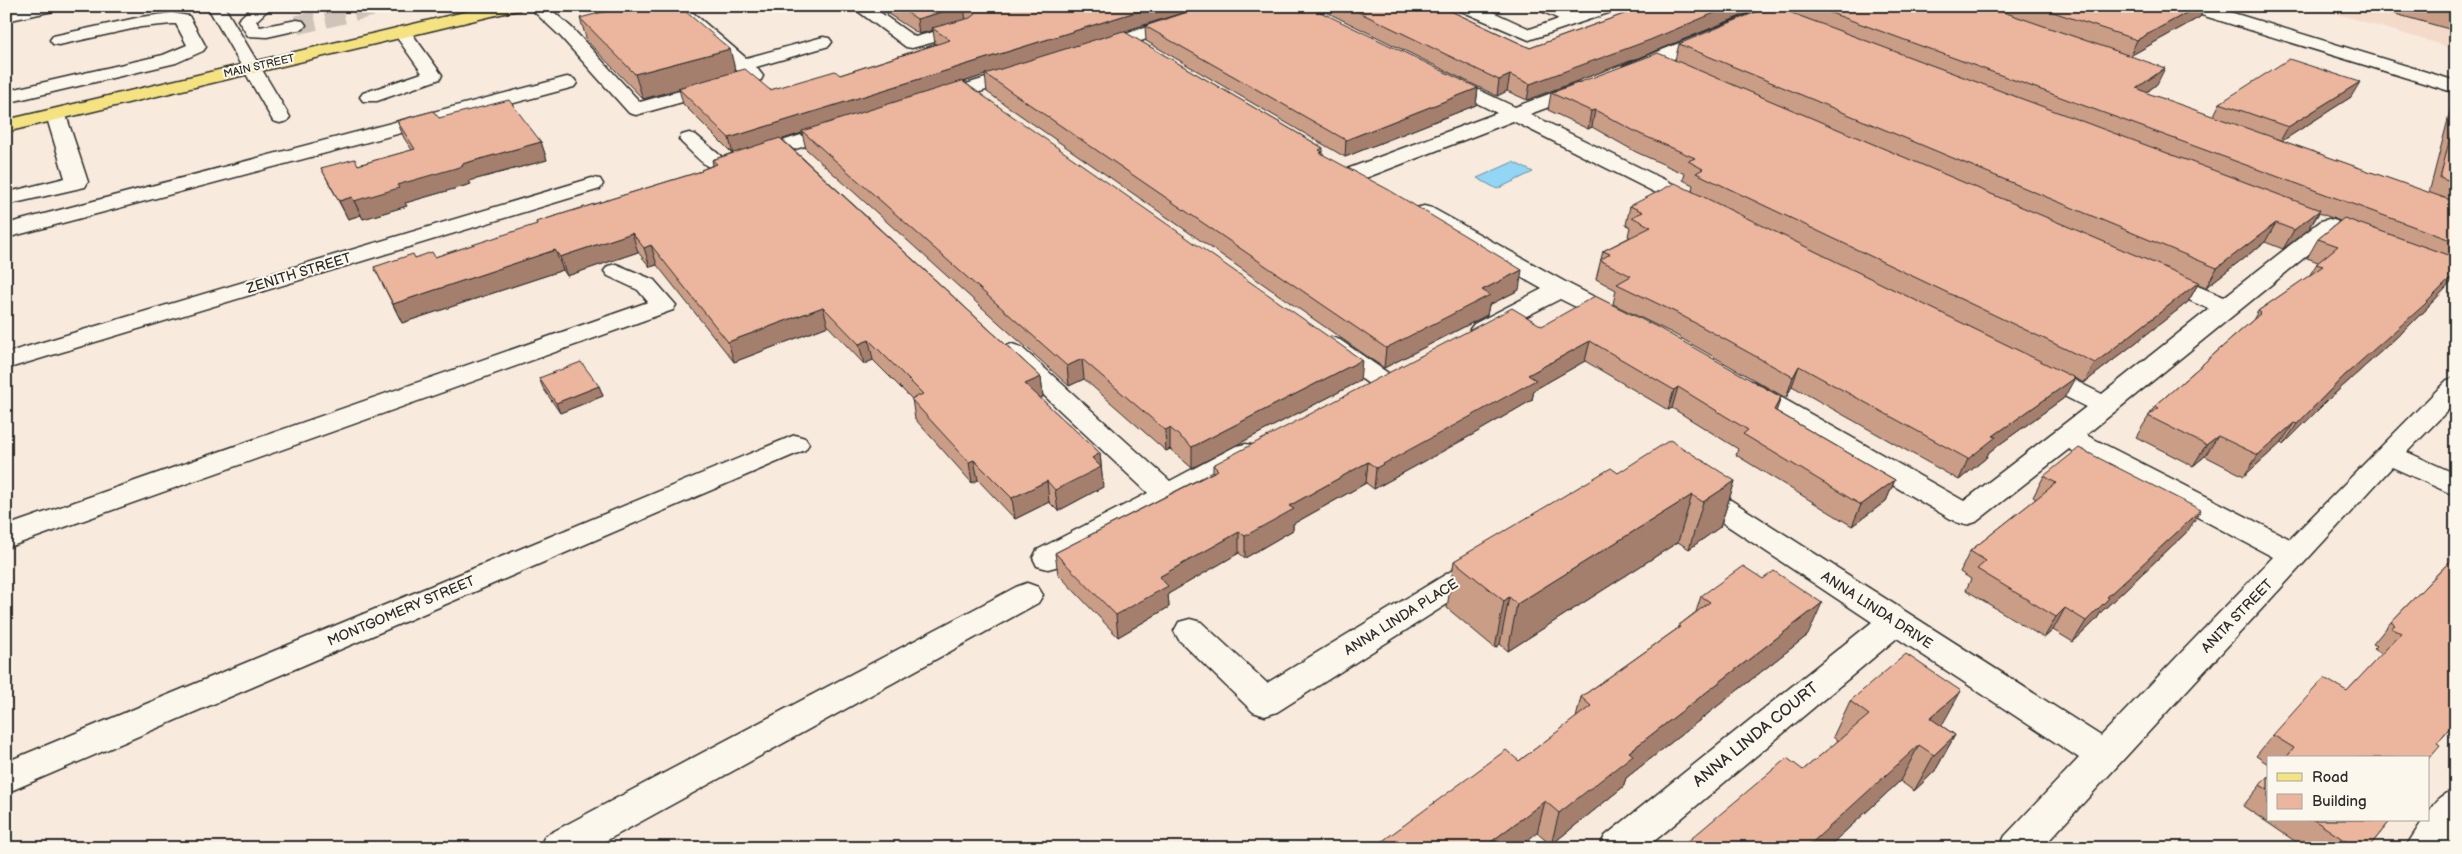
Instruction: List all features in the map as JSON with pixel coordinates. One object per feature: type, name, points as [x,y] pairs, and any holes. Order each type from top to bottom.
[{"type":"main road","name":"MAIN STREET","points":[[6,126],[513,6]]},
{"type":"street","points":[[6,16],[52,6]]},
{"type":"street","points":[[215,6],[280,117]]},
{"type":"street","points":[[264,6],[247,20],[254,32],[267,32],[290,27],[281,21],[283,16],[296,6]]},
{"type":"street","points":[[536,6],[575,30],[636,110],[754,76],[674,6]]},
{"type":"street","points":[[859,6],[912,43],[966,28]]},
{"type":"street","points":[[1080,55],[1229,6]]},
{"type":"street","points":[[1465,6],[1529,34],[1611,6]]},
{"type":"street","points":[[1545,6],[1575,19]]},
{"type":"street","points":[[2191,6],[2456,87]]},
{"type":"street","points":[[1380,188],[1346,169],[1512,114],[1654,61],[1766,14],[1790,16]]},
{"type":"street","points":[[6,97],[169,59],[197,47],[183,20],[177,18],[154,20],[59,40]]},
{"type":"street","points":[[370,97],[433,75],[402,32]]},
{"type":"street","points":[[1127,40],[1152,55]]},
{"type":"street","points":[[743,65],[823,42]]},
{"type":"street","points":[[1654,61],[1681,73]]},
{"type":"street","points":[[920,104],[1043,66]]},
{"type":"street","points":[[1425,71],[1716,214]]},
{"type":"street","points":[[6,231],[567,83]]},
{"type":"street","points":[[968,89],[992,107]]},
{"type":"street","points":[[6,196],[7,199],[77,182],[56,115]]},
{"type":"street","points":[[689,139],[713,170],[854,124]]},
{"type":"street","points":[[787,145],[809,165]]},
{"type":"street","name":"ZENITH STREET","points":[[6,361],[592,184]]},
{"type":"street","points":[[1406,203],[1560,289],[1636,327]]},
{"type":"street","points":[[1730,379],[1966,515],[2068,437],[2226,307],[2329,226]]},
{"type":"street","points":[[2135,268],[2226,307]]},
{"type":"street","points":[[6,537],[664,305],[646,285],[616,271]]},
{"type":"street","points":[[1458,342],[1560,289]]},
{"type":"street","points":[[1317,336],[1382,381]]},
{"type":"street","points":[[999,340],[1167,494]]},
{"type":"street","points":[[2017,362],[2105,406]]},
{"type":"street","points":[[1356,395],[1408,368]]},
{"type":"street","name":"ANITA STREET","points":[[2018,848],[2388,454],[2456,386]]},
{"type":"street","points":[[2068,437],[2295,555]]},
{"type":"street","points":[[1048,558],[1270,440]]},
{"type":"street","name":"MONTGOMERY STREET","points":[[6,778],[795,444]]},
{"type":"street","points":[[2388,454],[2456,486]]},
{"type":"street","name":"ANNA LINDA DRIVE","points":[[1667,472],[1894,622],[2104,756]]},
{"type":"street","name":"ANNA LINDA PLACE","points":[[1190,631],[1265,702],[1508,550]]},
{"type":"street","points":[[558,848],[1027,595]]},
{"type":"street","name":"ANNA LINDA COURT","points":[[1618,848],[1894,622]]},
{"type":"street","points":[[2424,848],[2454,813]]},
{"type":"shaded area","points":[[2310,6],[2456,6],[2456,49]]},
{"type":"water","points":[[1513,162],[1533,172],[1497,189],[1477,178]]},
{"type":"building","points":[[626,6],[679,6],[730,49],[635,74],[580,18]]},
{"type":"building","points":[[897,6],[963,6],[917,19]]},
{"type":"building","points":[[965,6],[1155,6],[729,138],[678,88],[745,69],[770,90],[835,71],[840,75],[950,40],[932,28],[970,18],[975,14],[972,8]]},
{"type":"building","points":[[1206,6],[1308,6],[1478,88],[1346,140],[1145,26]]},
{"type":"building","points":[[1346,6],[1440,6],[1530,48],[1646,6],[1731,6],[1650,40],[1530,84],[1510,75],[1499,80]]},
{"type":"building","points":[[1770,6],[2320,210],[2294,230],[2276,223],[2217,268],[1679,44]]},
{"type":"building","points":[[1812,6],[1986,6],[2165,68],[2137,88],[2456,202],[2456,242]]},
{"type":"building","points":[[2035,6],[2199,6],[2137,40]]},
{"type":"building","points":[[2430,6],[2456,6],[2456,13]]},
{"type":"building","points":[[1123,31],[1323,148],[1319,150],[1323,152],[1320,153],[1389,190],[1522,270],[1482,290],[1490,295],[1386,348],[985,74]]},
{"type":"building","points":[[1658,53],[2199,282],[2095,363],[1696,173],[1703,169],[1688,161],[1695,158],[1640,134],[1595,110],[1591,111],[1551,93]]},
{"type":"building","points":[[2289,59],[2360,82],[2288,127],[2220,103]]},
{"type":"building","points":[[962,81],[1362,360],[1192,447],[1170,428],[1165,430],[1082,359],[1067,366],[802,131]]},
{"type":"building","points":[[509,100],[541,142],[462,164],[463,166],[397,185],[399,188],[354,201],[352,197],[339,201],[321,168],[355,159],[358,165],[415,149],[397,121],[433,111],[439,118]]},
{"type":"building","points":[[2456,114],[2456,184],[2440,178]]},
{"type":"building","points":[[780,138],[1041,377],[1025,384],[1100,453],[1092,458],[1101,467],[1055,490],[1047,481],[1012,498],[974,460],[969,462],[911,399],[923,394],[869,340],[859,344],[823,307],[728,342],[651,245],[644,248],[632,233],[560,257],[555,250],[393,304],[374,267],[413,254],[415,258],[432,252],[435,257],[537,224],[536,222],[702,171],[717,164],[712,160]]},
{"type":"building","points":[[1675,183],[2075,378],[1993,436],[1996,437],[1968,459],[1799,366],[1793,377],[1677,313],[1617,284],[1631,276],[1600,260],[1610,254],[1603,251],[1651,227],[1632,217],[1643,212],[1630,206]]},
{"type":"building","points":[[2344,218],[2456,258],[2451,263],[2456,265],[2456,273],[2424,305],[2344,376],[2297,424],[2294,423],[2258,455],[2218,436],[2206,445],[2148,416],[2159,408],[2155,406],[2261,313],[2258,311],[2323,266],[2316,264],[2338,246],[2318,239]]},
{"type":"building","points":[[1595,296],[1657,327],[1781,397],[1774,410],[1895,480],[1861,505],[1743,434],[1748,430],[1678,387],[1674,390],[1590,341],[1528,375],[1536,380],[1475,414],[1376,468],[1368,462],[1289,506],[1294,509],[1245,536],[1239,532],[1159,577],[1168,586],[1116,615],[1055,553],[1218,470],[1213,465],[1512,308],[1542,326]]},
{"type":"building","points":[[581,362],[599,386],[556,403],[539,378]]},
{"type":"building","points":[[1670,440],[1735,481],[1703,502],[1692,495],[1517,604],[1509,597],[1504,601],[1454,561],[1611,468],[1618,473]]},
{"type":"building","points":[[2079,448],[2201,510],[2107,597],[2109,598],[2086,621],[2065,608],[2056,617],[1977,569],[1986,561],[1970,551],[2056,483],[2044,476]]},
{"type":"building","points":[[2456,555],[2456,720],[2437,743],[2440,745],[2430,757],[2288,756],[2294,748],[2273,735],[2324,678],[2347,691],[2401,633],[2391,628],[2395,625],[2391,622]]},
{"type":"building","points":[[1743,566],[1763,579],[1774,571],[1822,603],[1629,752],[1633,755],[1559,813],[1545,801],[1483,848],[1373,848],[1506,750],[1519,761],[1591,706],[1581,697],[1680,627],[1678,626],[1710,602],[1701,596]]},
{"type":"building","points":[[1906,654],[1961,691],[1930,718],[1955,735],[1934,755],[1919,745],[1806,848],[1680,848],[1787,758],[1803,770],[1869,715],[1850,701]]},
{"type":"building","points":[[2267,777],[2267,789],[2260,785]]},
{"type":"building","points":[[2317,822],[2389,822],[2368,848],[2356,848]]},
{"type":"tunnel","points":[[297,25],[377,6]]}]
